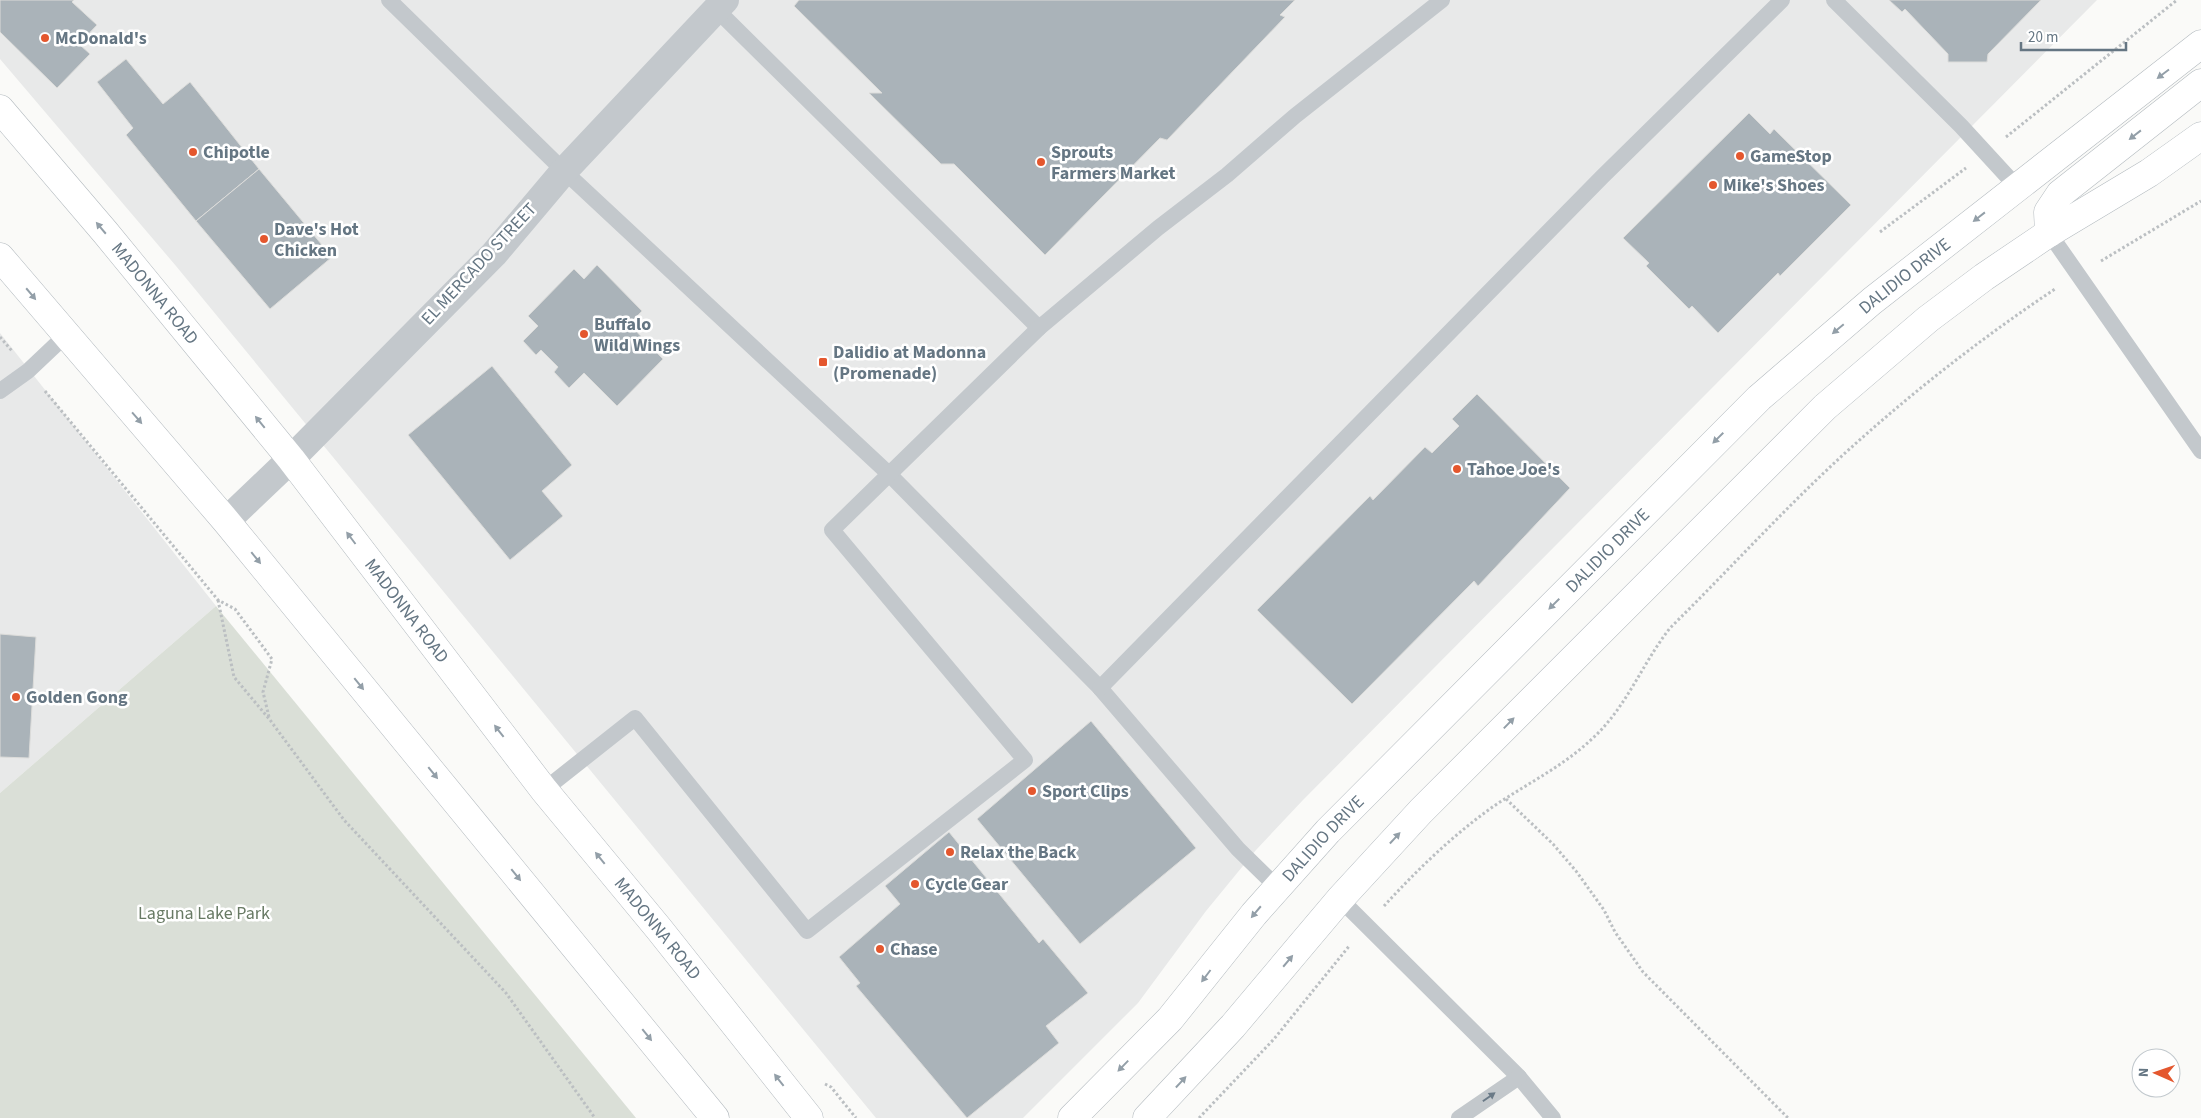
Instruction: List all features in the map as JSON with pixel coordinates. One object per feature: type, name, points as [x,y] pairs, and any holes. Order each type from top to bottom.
[{"type":"street","name":"EL MERCADO STREET","points":[[226,520],[290,459],[494,254],[564,171],[720,5]]},
{"type":"street","name":"DALIDIO DRIVE","points":[[1072,1118],[1170,1019],[1277,887],[1328,831],[1759,398],[1865,307],[2201,44]]},
{"type":"street","points":[[2049,233],[2048,212],[2052,202],[2060,194],[2201,83]]},
{"type":"street","name":"MADONNA ROAD","points":[[0,109],[112,240],[290,459],[544,790],[659,929],[809,1118]]},
{"type":"street","points":[[1147,1118],[1233,1026],[1340,899],[1421,811],[1825,406],[1928,318],[2049,233],[2149,173],[2201,136]]},
{"type":"street","points":[[0,257],[65,336],[226,520],[715,1118]]},
{"type":"lane","points":[[389,0],[564,171],[889,474],[1100,688],[1238,849],[1277,887]]},
{"type":"lane","points":[[544,790],[635,718],[807,931],[1025,760],[832,530],[1038,328],[1158,228],[1226,175],[1295,116],[1442,0]]},
{"type":"lane","points":[[1100,688],[1602,177],[1782,0]]},
{"type":"lane","points":[[1834,0],[1986,153],[2017,187]]},
{"type":"lane","points":[[720,5],[1038,328]]},
{"type":"lane","points":[[2049,233],[2201,451]]},
{"type":"lane","points":[[0,391],[28,370],[65,336]]},
{"type":"lane","points":[[1340,899],[1519,1077],[1553,1118]]},
{"type":"lane","points":[[1459,1118],[1519,1077]]},
{"type":"path","points":[[1880,232],[1986,153],[2177,0]]},
{"type":"path","points":[[1199,1118],[1274,1039],[1367,925],[1403,885],[1446,844],[1506,799],[1574,755],[1611,720],[1626,700],[1646,661],[1670,628],[1843,455],[1886,416],[1978,343],[2078,275],[2201,201]]},
{"type":"path","points":[[0,337],[218,600],[235,609],[272,659],[263,692],[270,720]]},
{"type":"path","points":[[218,600],[234,677],[270,720],[344,820],[506,993],[595,1118]]},
{"type":"path","points":[[1506,799],[1553,844],[1576,871],[1604,910],[1616,932],[1643,972],[1788,1118]]},
{"type":"path","points":[[831,1087],[856,1118]]},
{"type":"shaded area","points":[[0,0],[2097,0],[1303,800],[1256,850],[1206,911],[1138,1003],[1023,1118],[876,1118],[176,266],[0,59]]},
{"type":"shaded area","points":[[0,333],[216,606],[0,793]]},
{"type":"green space","name":"Laguna Lake Park","points":[[216,606],[636,1118],[0,1118],[0,793]]},
{"type":"building","name":"McDonald's","points":[[0,0],[74,0],[72,2],[97,25],[79,44],[90,54],[57,88],[0,32]]},
{"type":"building","points":[[799,0],[1295,0],[1280,15],[1285,17],[1167,140],[1160,138],[1045,255],[954,164],[941,164],[869,93],[882,93],[794,6]]},
{"type":"building","points":[[1889,0],[2041,0],[1988,54],[1987,62],[1948,62],[1948,54],[1905,9],[1902,12]]},
{"type":"building","name":"Chipotle","points":[[126,59],[163,104],[190,82],[259,169],[196,221],[126,135],[133,128],[97,82]]},
{"type":"building","points":[[1749,113],[1770,134],[1774,129],[1851,205],[1780,276],[1778,273],[1718,333],[1692,306],[1689,309],[1646,266],[1649,263],[1623,238]]},
{"type":"building","name":"Dave's Hot Chicken","points":[[259,169],[332,257],[270,309],[196,221]]},
{"type":"building","name":"Buffalo Wild Wings","points":[[597,265],[642,311],[629,324],[663,359],[617,406],[584,373],[569,388],[554,372],[558,367],[541,350],[536,355],[523,341],[538,326],[528,316],[574,269],[584,279]]},
{"type":"building","points":[[492,366],[572,465],[542,491],[563,516],[510,560],[408,435]]},
{"type":"building","points":[[1477,394],[1570,488],[1478,586],[1474,581],[1352,704],[1257,610],[1370,496],[1373,500],[1425,447],[1432,453],[1459,426],[1452,419]]},
{"type":"building","name":"Golden Gong","points":[[0,634],[36,637],[29,758],[0,757]]},
{"type":"building","points":[[1091,721],[1196,848],[1080,944],[977,819]]},
{"type":"building","points":[[949,832],[1039,943],[1043,939],[1088,993],[1046,1026],[1059,1043],[967,1118],[856,986],[860,983],[839,957],[900,904],[885,886]]},
{"type":"place","name":"McDonald's","points":[[45,38]]},
{"type":"place","name":"Chipotle","points":[[193,152]]},
{"type":"place","name":"GameStop","points":[[1740,156]]},
{"type":"place","name":"Sprouts Farmers Market","points":[[1041,162]]},
{"type":"place","name":"Mike's Shoes","points":[[1713,185]]},
{"type":"place","name":"Dave's Hot Chicken","points":[[264,239]]},
{"type":"place","name":"Buffalo Wild Wings","points":[[584,334]]},
{"type":"place","name":"Dalidio at Madonna (Promenade)","points":[[823,362]]},
{"type":"place","name":"Tahoe Joe's","points":[[1457,469]]},
{"type":"place","name":"Golden Gong","points":[[16,697]]},
{"type":"place","name":"Sport Clips","points":[[1032,791]]},
{"type":"place","name":"Relax the Back","points":[[950,852]]},
{"type":"place","name":"Cycle Gear","points":[[915,884]]},
{"type":"place","name":"Chase","points":[[880,949]]}]
